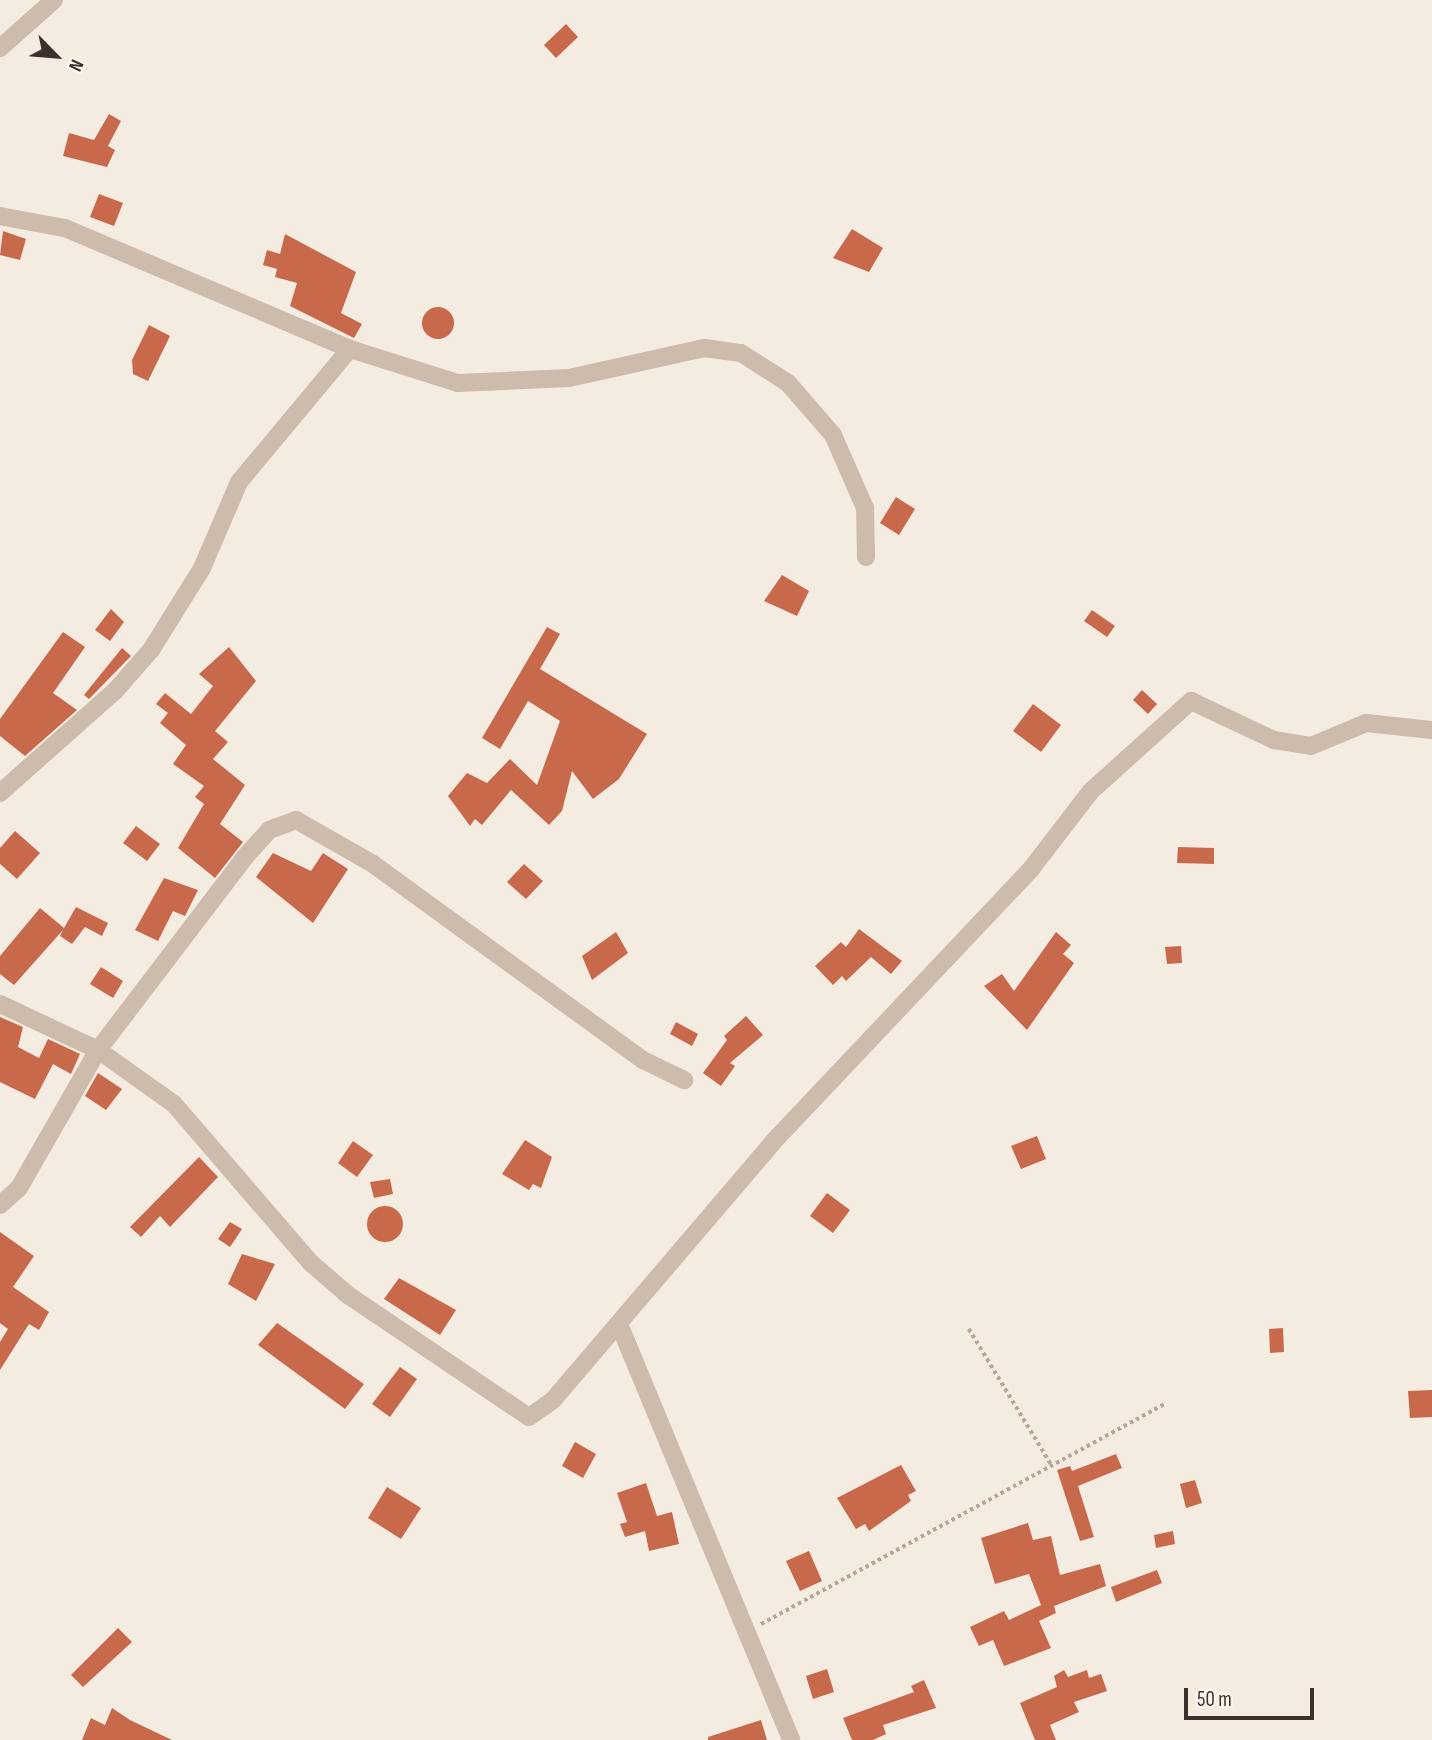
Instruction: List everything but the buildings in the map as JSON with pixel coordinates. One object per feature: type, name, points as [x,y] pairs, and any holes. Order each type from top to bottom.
[{"type":"street","points":[[0,48],[54,0]]},
{"type":"street","points":[[0,216],[65,228],[350,349],[458,383],[506,386],[623,369],[704,348],[741,353],[789,383],[833,435],[865,508],[866,556]]},
{"type":"street","points":[[0,793],[115,691],[151,650],[202,568],[239,482],[350,349]]},
{"type":"street","points":[[0,1004],[98,1050],[174,1104],[312,1263],[348,1295],[514,1412],[540,1412],[619,1324],[773,1142],[1031,869],[1091,791],[1191,701],[1274,740],[1311,746],[1366,723],[1432,730]]},
{"type":"street","points":[[0,1205],[19,1188],[98,1050],[261,838],[296,820],[373,864],[643,1060],[684,1080]]},
{"type":"street","points":[[619,1324],[791,1740]]},
{"type":"path","points":[[969,1329],[1052,1465]]},
{"type":"path","points":[[747,1632],[1164,1404]]}]
